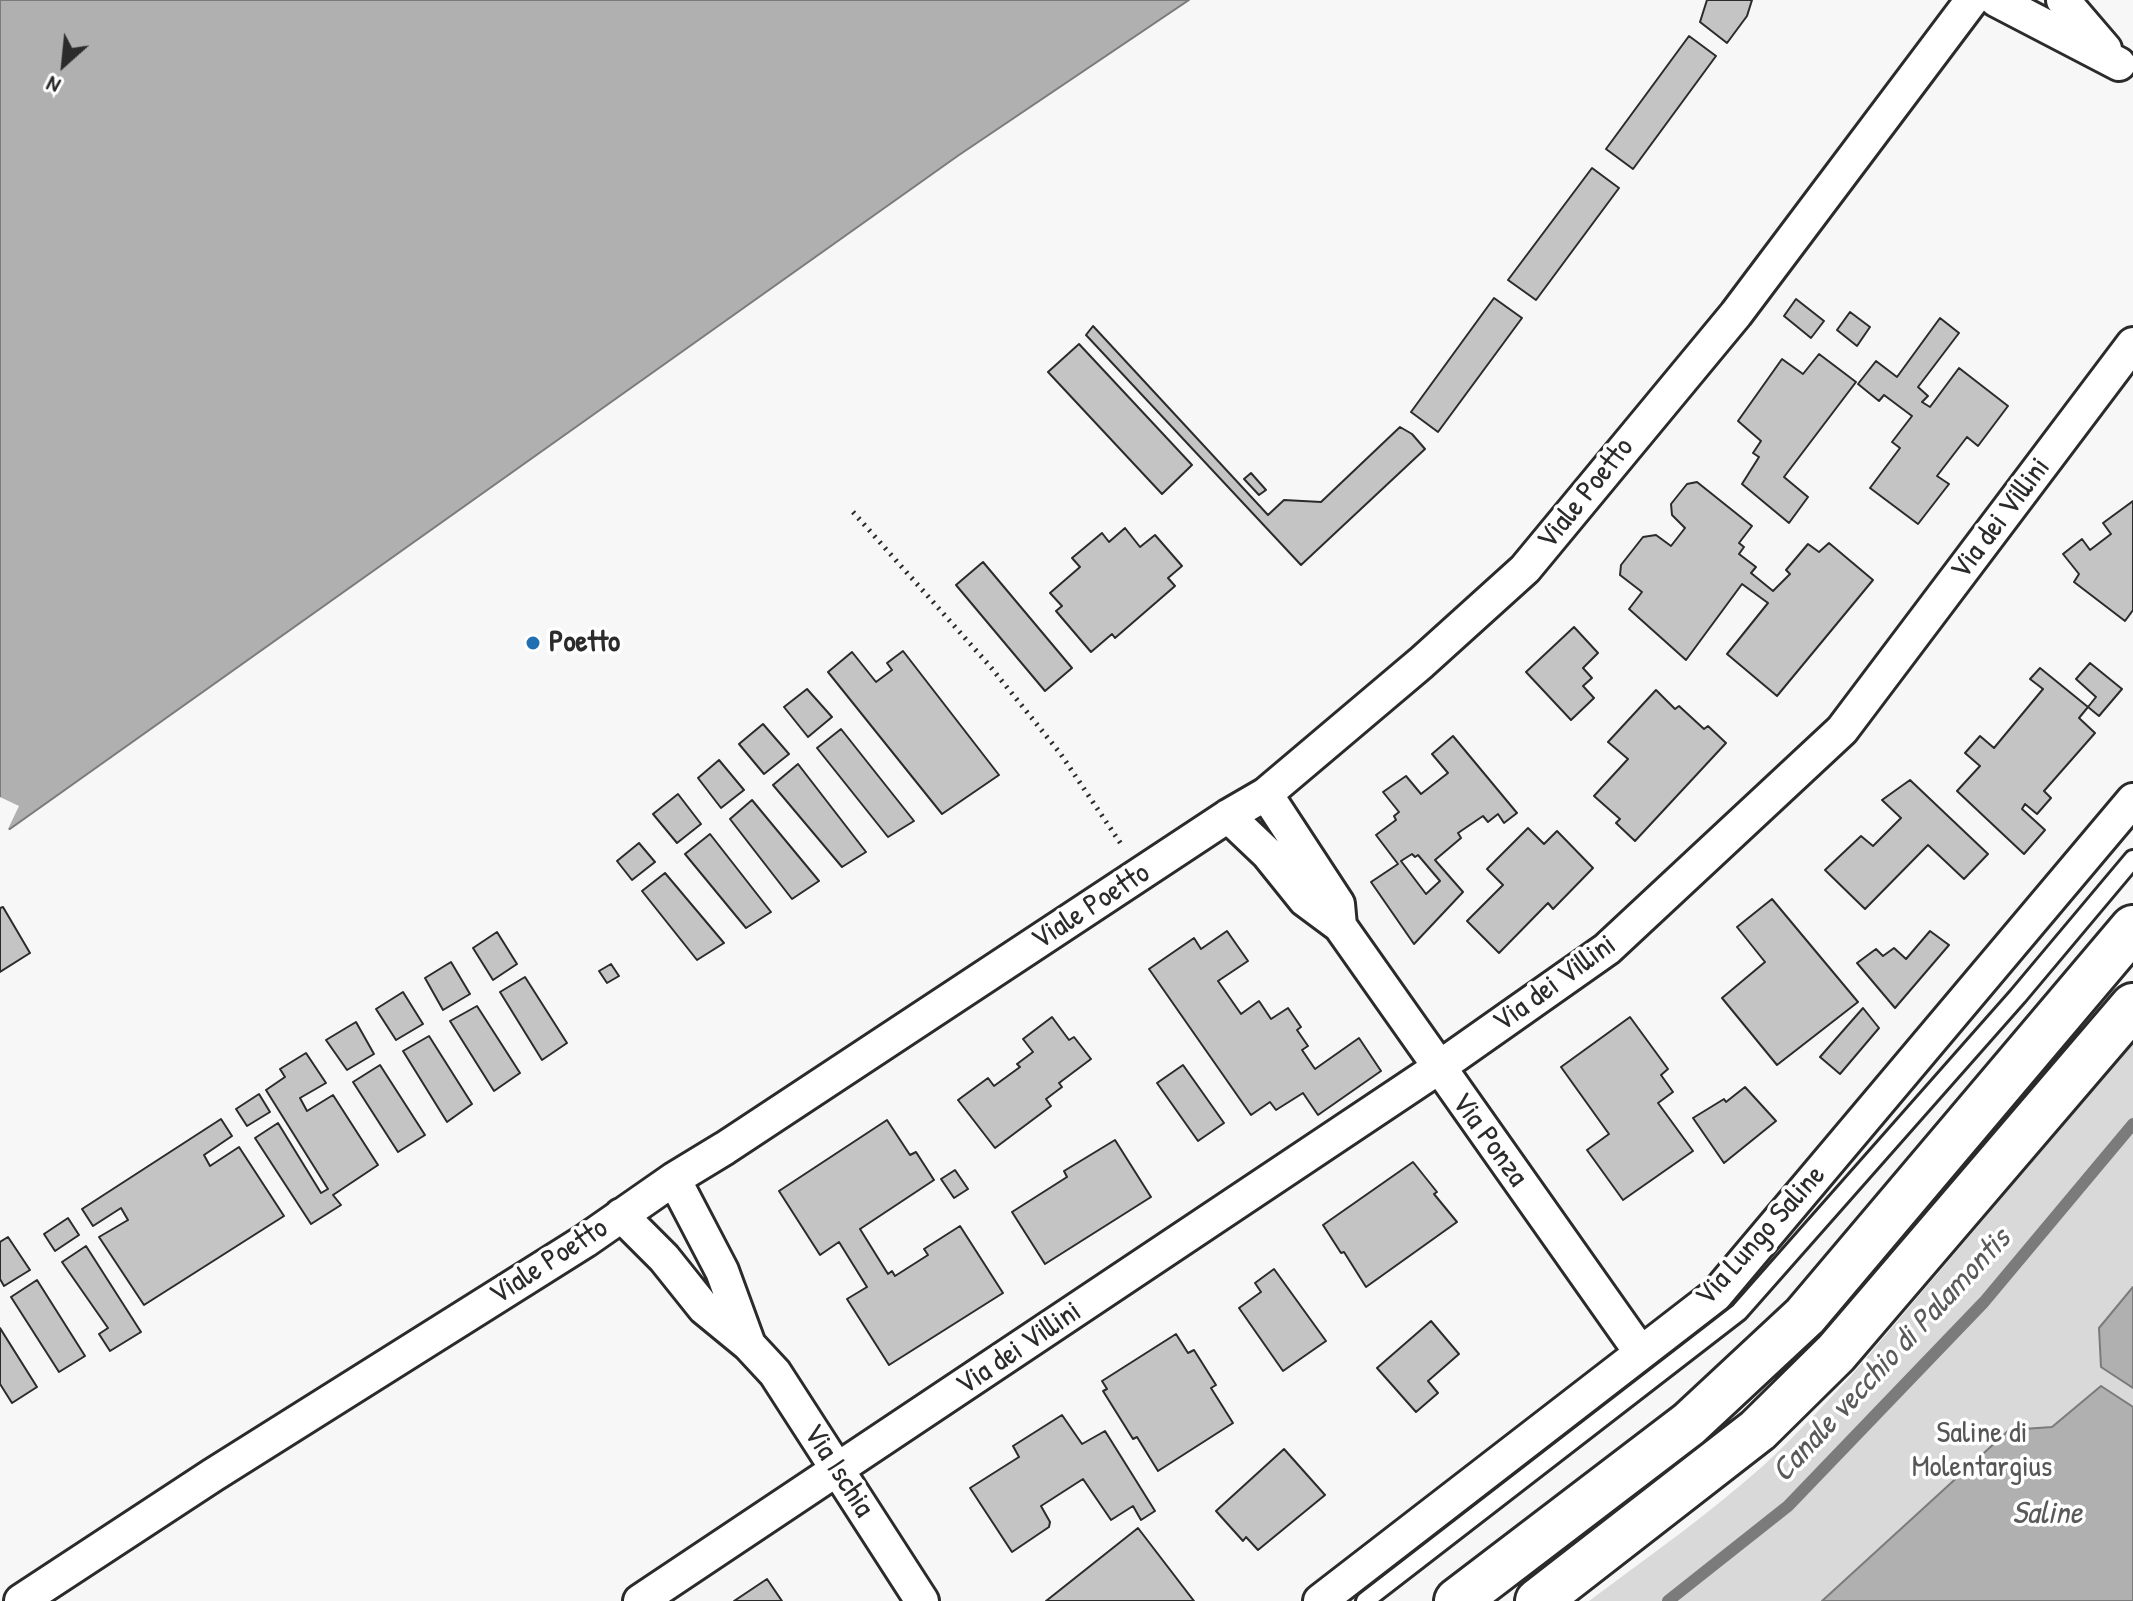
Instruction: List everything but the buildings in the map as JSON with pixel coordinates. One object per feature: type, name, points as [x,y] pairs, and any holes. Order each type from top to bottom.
[{"type":"main road","points":[[1457,1601],[1689,1424],[1805,1316],[2133,928]]},
{"type":"main road","points":[[1538,1601],[1758,1430],[1836,1353],[2133,1006]]},
{"type":"street","name":"Viale Poetto","points":[[21,1601],[213,1475],[585,1241],[674,1179],[1266,794],[1421,663],[1525,569],[1736,314],[1972,0]]},
{"type":"street","points":[[1996,0],[2126,70]]},
{"type":"street","points":[[2063,0],[2126,70]]},
{"type":"street","name":"Via dei Villini","points":[[640,1601],[1438,1068],[1607,949],[1842,730],[2133,344]]},
{"type":"street","name":"Via Ponza","points":[[1266,794],[1338,904],[1340,926]]},
{"type":"street","name":"Via Lungo Saline","points":[[1320,1601],[1716,1295],[2133,800]]},
{"type":"street","name":"Via Ponza","points":[[1228,816],[1268,854],[1305,900],[1340,926],[1641,1353]]},
{"type":"street","name":"Via Ischia","points":[[674,1179],[722,1271],[749,1345]]},
{"type":"street","name":"Via Ischia","points":[[621,1215],[664,1258],[704,1308],[749,1345],[775,1373],[922,1601]]},
{"type":"lane","name":"Via Lungo Saline","points":[[1365,1601],[1739,1312],[2018,996],[2133,859]]},
{"type":"path","points":[[853,512],[989,665],[1060,753],[1122,845],[1133,837]]},
{"type":"green space","name":"Saline di Molentargius","points":[[2133,1043],[2133,1601],[1589,1601],[1722,1501],[1808,1422],[1850,1377]]},
{"type":"water","points":[[0,0],[1189,0],[959,155],[0,836]]},
{"type":"water","points":[[2133,1287],[2133,1388],[2101,1367],[2099,1328]]},
{"type":"water","name":"Saline","points":[[2101,1386],[2133,1407],[2133,1601],[1822,1601],[2009,1430],[2052,1427]]},
{"type":"pier","points":[[0,797],[19,806],[8,829],[12,832],[0,840]]},
{"type":"waterway","name":"Canale vecchio di Palamontis","points":[[1668,1601],[1788,1506],[1984,1302],[2133,1124]]},
{"type":"place","name":"Poetto","points":[[533,643]]}]
